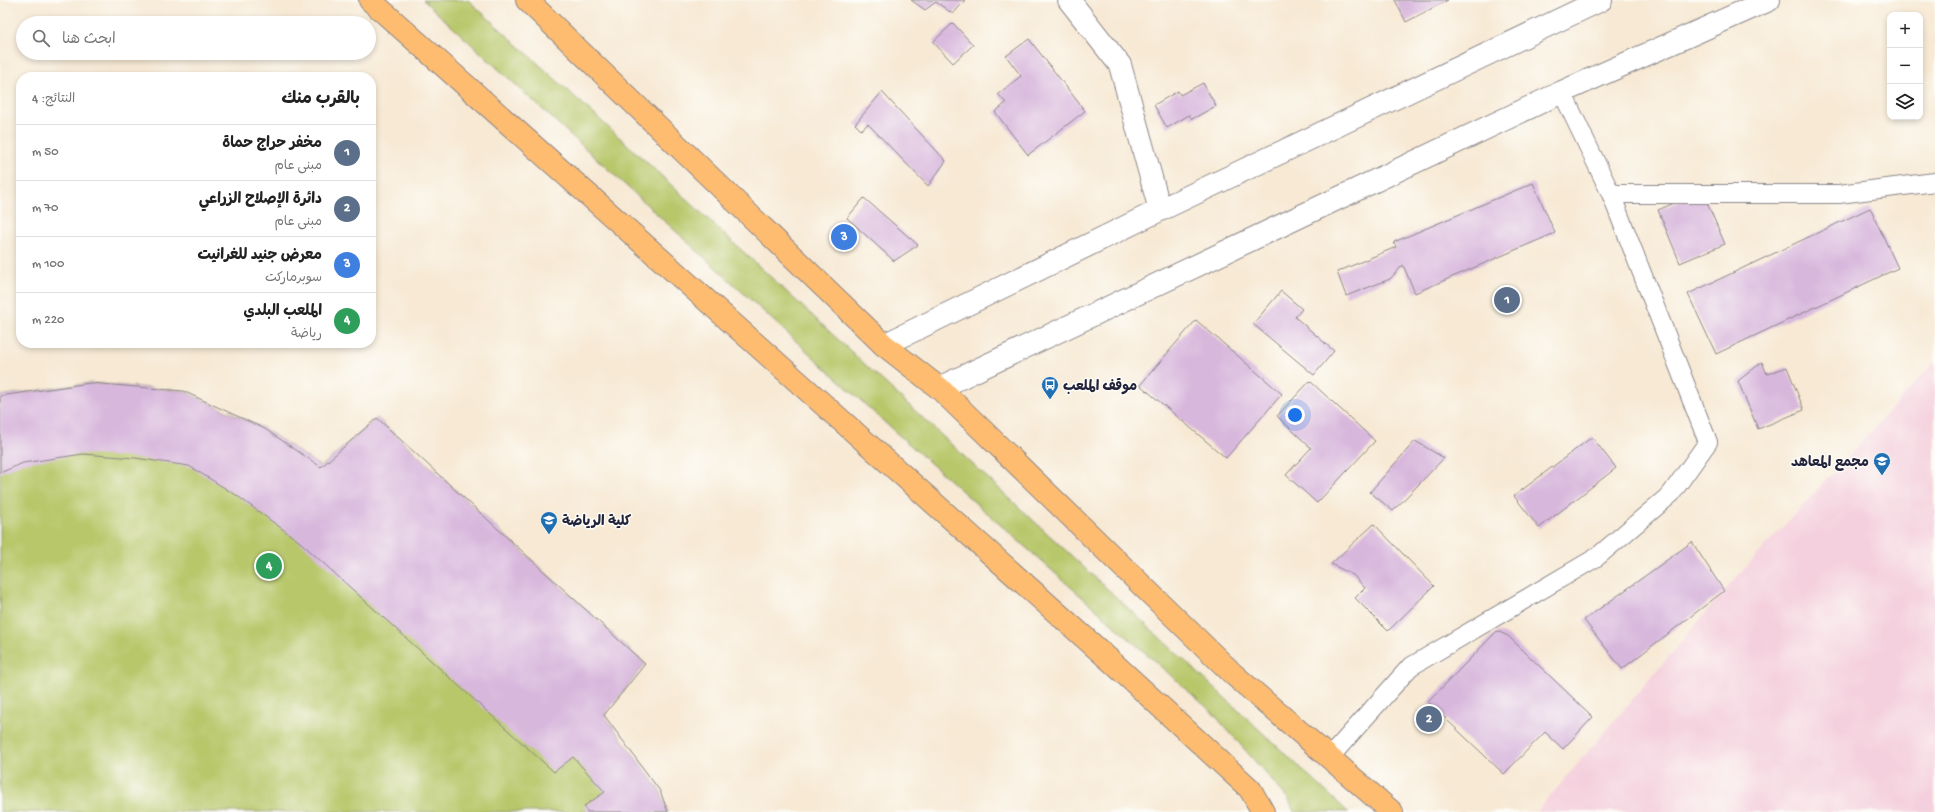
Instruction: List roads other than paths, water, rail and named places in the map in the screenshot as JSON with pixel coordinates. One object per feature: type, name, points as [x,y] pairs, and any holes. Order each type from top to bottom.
[{"type":"main road","points":[[370,0],[1112,662],[1250,789],[1263,812]]},
{"type":"main road","points":[[527,0],[884,345],[939,388],[1233,674],[1392,812]]},
{"type":"street","points":[[1070,0],[1120,65],[1160,210]]},
{"type":"street","points":[[884,345],[1160,210],[1560,8],[1601,0]]},
{"type":"street","points":[[939,388],[1562,92],[1769,0]]},
{"type":"lane","points":[[1330,758],[1410,667],[1597,556],[1671,494],[1708,442],[1611,194],[1562,92]]},
{"type":"lane","points":[[1611,194],[1839,194],[1935,182]]},
{"type":"place","name":"معرض جنيد للغرانيت","points":[[844,237]]},
{"type":"place","name":"مخفر حراج حماة","points":[[1507,300]]},
{"type":"place","name":"موقف الملعب","points":[[1050,400]]},
{"type":"place","name":"مجمع المعاهد","points":[[1882,476]]},
{"type":"place","name":"كلية الرياضة","points":[[549,535]]},
{"type":"place","name":"الملعب البلدي","points":[[269,566]]},
{"type":"place","name":"دائرة الإصلاح الزراعي","points":[[1429,719]]}]
